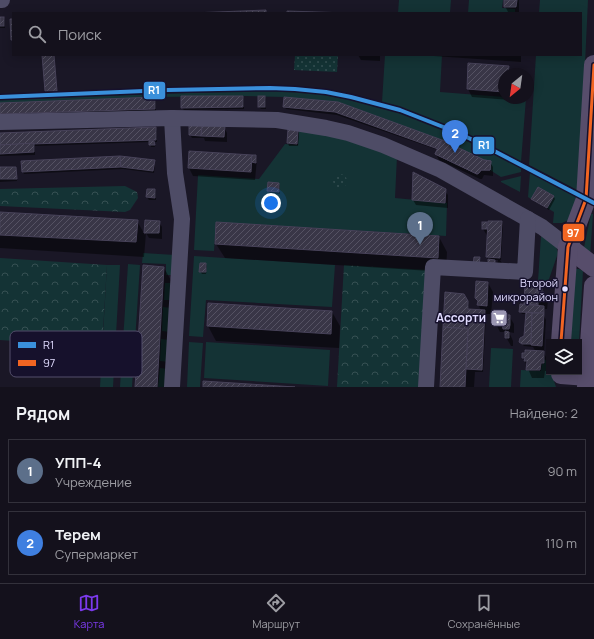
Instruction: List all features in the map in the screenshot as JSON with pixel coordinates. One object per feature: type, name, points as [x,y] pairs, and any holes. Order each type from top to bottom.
[{"type":"main road","points":[[561,339],[568,247],[586,199],[594,65]]},
{"type":"main road","points":[[568,247],[594,267]]},
{"type":"main road","points":[[563,378],[587,382],[594,286]]},
{"type":"street","points":[[172,118],[175,173],[182,219],[172,387]]},
{"type":"street","points":[[0,122],[172,118],[277,120],[326,128],[348,133],[383,145],[441,170],[535,223],[568,247]]},
{"type":"street","points":[[535,223],[556,229],[576,224]]},
{"type":"street","points":[[426,387],[433,267],[525,272],[535,223]]},
{"type":"green space","points":[[399,0],[451,0],[450,12],[398,12]]},
{"type":"green space","points":[[469,0],[503,0],[502,8],[515,9],[515,12],[468,12]]},
{"type":"green space","points":[[540,0],[588,0],[579,191],[529,165],[536,56],[582,56],[582,12],[539,12]]},
{"type":"green space","points":[[295,56],[338,56],[337,72],[294,70]]},
{"type":"green space","points":[[385,56],[442,56],[440,92],[498,97],[498,104],[526,104],[521,162],[453,129],[382,102]]},
{"type":"green space","points":[[279,90],[343,98],[374,105],[404,115],[434,126],[493,152],[521,167],[521,172],[501,177],[490,170],[491,161],[484,160],[442,140],[338,102],[284,97],[243,96],[155,97],[0,103],[0,99]]},
{"type":"green space","points":[[299,127],[311,128],[397,156],[395,198],[447,203],[446,236],[216,222],[214,251],[194,250],[198,175],[259,179],[285,144],[298,145]]},
{"type":"green space","points":[[530,172],[578,198],[571,219],[562,223],[553,223],[554,212],[547,208],[554,196],[538,187],[531,199],[528,197]]},
{"type":"green space","points":[[340,174],[345,176],[347,181],[345,186],[340,188],[335,186],[333,181],[335,176]]},
{"type":"green space","points":[[521,176],[520,192],[501,182],[501,181]]},
{"type":"green space","points":[[125,186],[137,192],[138,198],[130,210],[125,212],[0,206],[0,189]]},
{"type":"green space","points":[[591,214],[593,214],[590,257],[583,252]]},
{"type":"green space","points":[[541,236],[556,246],[558,253],[548,282],[538,281]]},
{"type":"green space","points":[[143,253],[175,255],[174,275],[166,275],[166,264],[142,263]]},
{"type":"green space","points":[[194,256],[335,265],[332,307],[206,300],[203,337],[189,336]]},
{"type":"green space","points":[[0,258],[107,265],[103,331],[10,331],[10,341],[0,340]]},
{"type":"green space","points":[[128,264],[140,265],[136,331],[124,331]]},
{"type":"green space","points":[[107,265],[120,265],[116,331],[103,331]]},
{"type":"green space","points":[[344,265],[429,270],[422,387],[337,387]]},
{"type":"green space","points":[[576,269],[579,269],[583,271],[579,339],[569,339]]},
{"type":"green space","points":[[165,283],[173,283],[172,300],[164,300]]},
{"type":"green space","points":[[163,307],[172,308],[170,332],[162,331]]},
{"type":"green space","points":[[161,339],[170,340],[169,362],[160,361]]},
{"type":"green space","points":[[189,342],[203,343],[200,387],[187,387]]},
{"type":"green space","points":[[206,342],[330,350],[328,386],[204,378]]},
{"type":"green space","points":[[491,348],[513,349],[511,387],[489,387]]},
{"type":"green space","points":[[544,359],[546,360],[546,375],[552,375],[556,387],[520,387],[521,370],[541,371],[542,364],[544,364]]},
{"type":"green space","points":[[160,368],[168,369],[167,387],[158,387]]},
{"type":"green space","points":[[101,377],[114,377],[113,387],[100,387]]},
{"type":"green space","points":[[121,377],[133,377],[132,387],[120,387]]},
{"type":"building","points":[[504,0],[517,0],[516,7],[504,7]]},
{"type":"building","points":[[266,10],[266,12],[217,12]]},
{"type":"building","points":[[287,11],[318,12],[287,12]]},
{"type":"building","points":[[0,17],[4,17],[4,26],[0,26]]},
{"type":"building","points":[[10,19],[12,19],[12,40]]},
{"type":"building","points":[[42,56],[54,56],[57,91],[45,91]]},
{"type":"building","points":[[468,63],[509,66],[509,68],[498,68],[498,92],[467,89]]},
{"type":"building","points":[[181,96],[243,96],[243,107],[181,108]]},
{"type":"building","points":[[258,96],[265,96],[265,107],[258,107]]},
{"type":"building","points":[[155,97],[155,109],[0,114],[0,103]]},
{"type":"building","points":[[284,97],[338,102],[442,140],[438,149],[335,112],[283,107]]},
{"type":"building","points":[[189,125],[202,126],[201,136],[189,135]]},
{"type":"building","points":[[202,126],[225,126],[224,137],[201,136]]},
{"type":"building","points":[[156,127],[156,140],[0,145],[0,133]]},
{"type":"building","points":[[288,129],[298,130],[297,144],[287,143]]},
{"type":"building","points":[[442,140],[484,160],[491,161],[490,170],[481,170],[477,174],[435,154]]},
{"type":"building","points":[[442,140],[484,160],[491,161],[490,170],[481,170],[477,174],[435,154]]},
{"type":"building","points":[[149,141],[154,141],[155,145],[149,145]]},
{"type":"building","points":[[34,143],[34,152],[0,154],[0,145]]},
{"type":"building","points":[[189,151],[252,155],[251,172],[188,168]]},
{"type":"building","points":[[252,155],[256,155],[256,163],[251,162]]},
{"type":"building","points":[[120,156],[121,167],[22,172],[21,161]]},
{"type":"building","points":[[120,156],[155,160],[153,171],[121,167]]},
{"type":"building","points":[[0,167],[16,167],[17,179],[0,179]]},
{"type":"building","points":[[413,172],[446,189],[445,203],[412,200]]},
{"type":"building","points":[[268,182],[279,183],[279,192],[267,191]]},
{"type":"building","points":[[538,187],[554,196],[547,208],[531,199]]},
{"type":"building","points":[[147,189],[155,189],[155,198],[146,197]]},
{"type":"building","points":[[0,212],[138,220],[136,242],[0,235]]},
{"type":"building","points":[[145,220],[160,221],[159,233],[144,233]]},
{"type":"building","points":[[488,221],[502,221],[500,258],[486,257]]},
{"type":"building","points":[[216,222],[439,236],[438,258],[215,244]]},
{"type":"building","points":[[482,222],[487,222],[487,229],[482,229]]},
{"type":"building","points":[[474,257],[480,257],[479,266],[473,265]]},
{"type":"building","points":[[488,259],[495,260],[495,263],[488,263]]},
{"type":"building","points":[[200,263],[206,263],[206,272],[199,272]]},
{"type":"building","points":[[143,265],[164,267],[157,387],[135,387],[136,377],[142,377],[142,331],[139,331]]},
{"type":"building","points":[[476,281],[488,282],[487,306],[477,305],[478,301],[475,298]]},
{"type":"building","points":[[537,283],[542,283],[542,292],[536,292]]},
{"type":"building","points":[[525,285],[537,286],[536,292],[544,292],[543,301],[524,300]]},
{"type":"building","points":[[445,292],[464,294],[468,301],[468,309],[485,310],[482,370],[466,369],[468,329],[443,327]]},
{"type":"building","points":[[524,300],[538,301],[538,305],[524,304]]},
{"type":"building","points":[[208,303],[332,311],[331,334],[207,326]]},
{"type":"building","points":[[520,304],[544,306],[544,313],[519,312]]},
{"type":"building","points":[[501,310],[505,314],[497,314]]},
{"type":"building","points":[[526,312],[532,313],[531,344],[522,344],[519,342],[520,338],[524,336]]},
{"type":"building","points":[[532,313],[544,313],[542,346],[531,345]]},
{"type":"building","points":[[495,314],[510,315],[510,325],[495,324]]},
{"type":"building","points":[[502,324],[510,325],[509,329],[503,329]]},
{"type":"building","points":[[443,327],[468,329],[465,387],[440,387]]},
{"type":"building","points":[[505,331],[509,332],[509,338],[505,338]]},
{"type":"building","points":[[525,350],[544,351],[544,363],[541,363],[540,370],[526,370],[527,361],[524,361],[525,358],[522,358],[522,353],[525,353]]},
{"type":"building","points":[[203,381],[295,387],[203,387]]},
{"type":"transit line","name":"97","points":[[561,339],[568,247],[586,199],[594,65]]},
{"type":"transit line","name":"R1","points":[[0,97],[168,90],[270,88],[326,92],[400,110],[456,132],[594,203]]},
{"type":"place","name":"Терем","points":[[455,153]]},
{"type":"place","name":"УПП-4","points":[[420,245]]},
{"type":"place","name":"Второй микрорайон","points":[[565,289]]},
{"type":"place","name":"Ассорти","points":[[499,318]]}]
